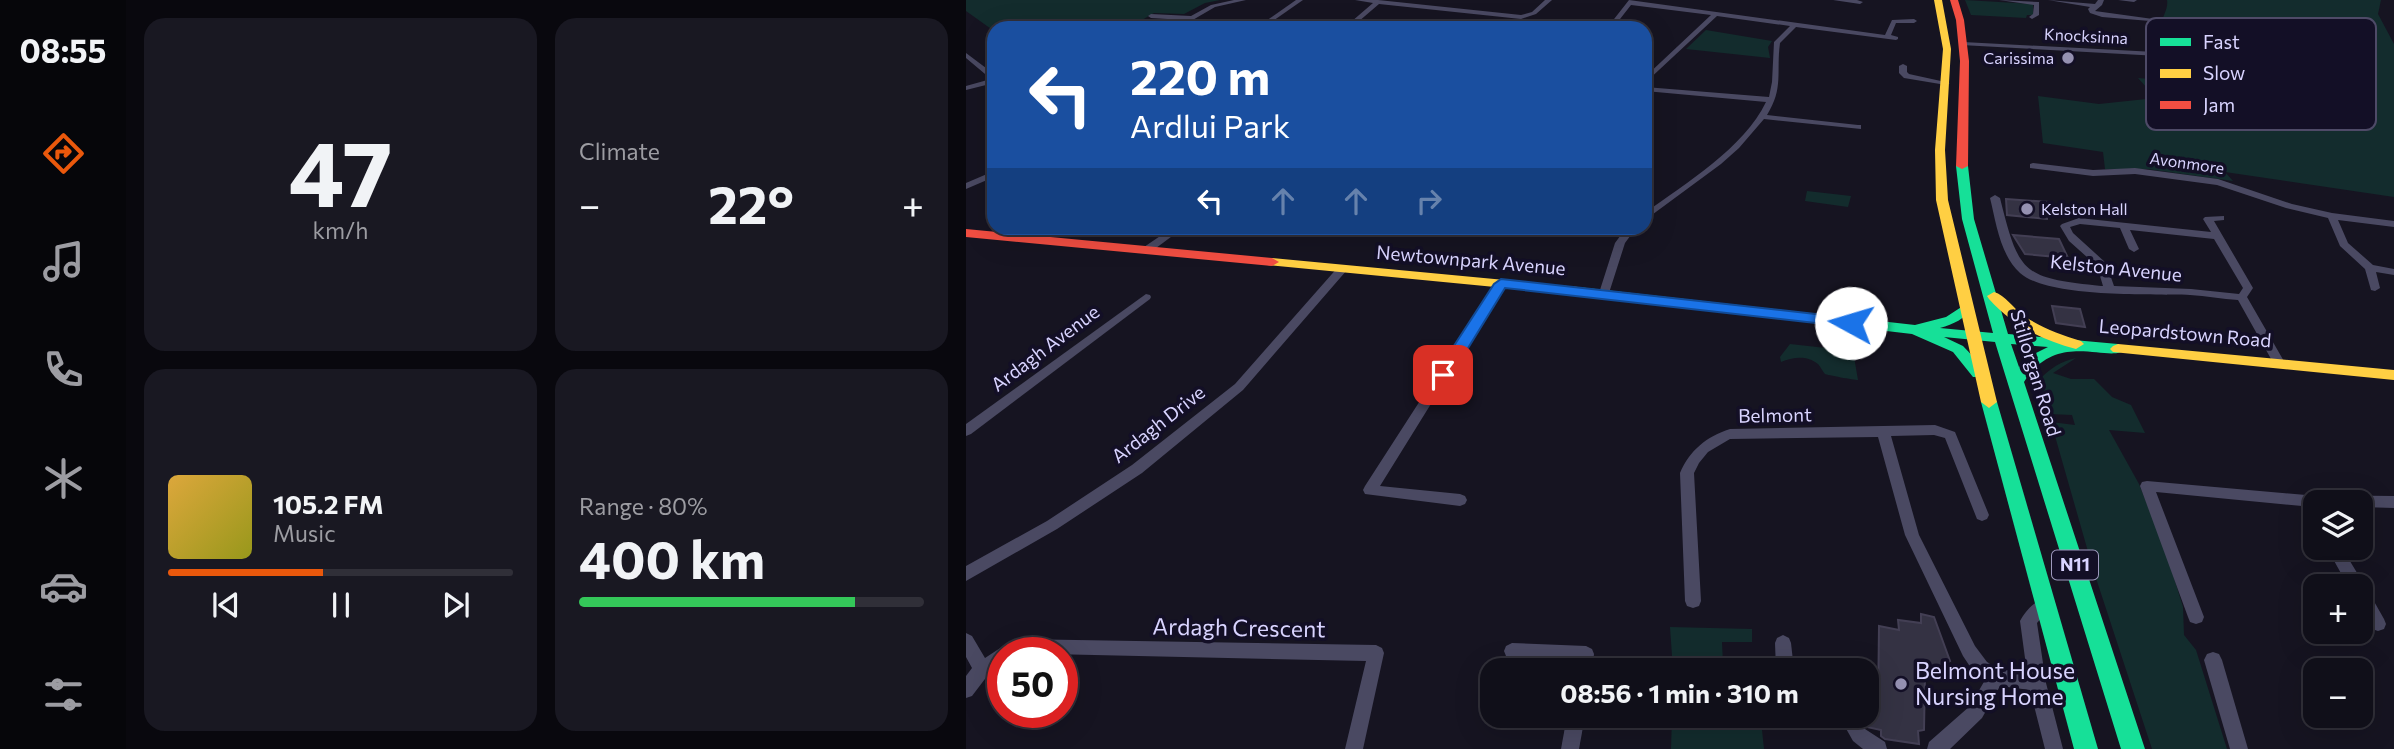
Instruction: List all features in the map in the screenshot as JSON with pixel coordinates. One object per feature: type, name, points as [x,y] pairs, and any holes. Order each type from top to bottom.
[{"type":"main road","name":"N11","points":[[1938,0],[1944,23],[1946,83],[1938,151],[1941,195],[1983,379],[2086,749]]},
{"type":"main road","name":"Stillorgan Road","points":[[1954,0],[1960,15],[1963,44],[1962,161],[1968,219],[2002,339],[2133,749]]},
{"type":"main road","name":"Newtownpark Avenue","points":[[966,233],[987,235]]},
{"type":"main road","name":"Newtownpark Avenue","points":[[989,235],[1604,293],[1972,336]]},
{"type":"main road","name":"N11","points":[[1989,289],[2011,318],[2030,329],[2076,344]]},
{"type":"main road","points":[[1915,330],[1956,317],[1966,308]]},
{"type":"main road","name":"N11","points":[[1915,330],[1958,349],[1971,361],[1983,379]]},
{"type":"main road","name":"Leopardstown Road","points":[[1972,336],[2394,375]]},
{"type":"main road","points":[[2016,382],[2024,365],[2037,355],[2076,344]]},
{"type":"street","points":[[1186,21],[1219,3],[1242,0]]},
{"type":"street","points":[[1269,21],[1300,0]]},
{"type":"street","points":[[1357,0],[1524,17],[1534,13],[1549,0]]},
{"type":"street","points":[[1836,0],[1860,3]]},
{"type":"street","points":[[2002,0],[2040,2],[2036,15],[2032,17]]},
{"type":"street","points":[[2051,0],[2095,6]]},
{"type":"street","points":[[2101,0],[2090,10],[2098,15],[2146,19]]},
{"type":"street","points":[[2121,0],[2134,0]]},
{"type":"street","points":[[1355,21],[1378,2]]},
{"type":"street","points":[[1616,21],[1631,2],[1896,38]]},
{"type":"street","points":[[1652,73],[1716,14]]},
{"type":"street","points":[[1151,16],[1191,18]]},
{"type":"street","points":[[1522,21],[1524,17]]},
{"type":"street","points":[[1887,38],[1894,21],[1914,21]]},
{"type":"street","points":[[1652,212],[1694,183],[1763,117],[1772,100],[1777,42],[1794,25]]},
{"type":"street","name":"Knocksinna","points":[[1963,44],[2146,54]]},
{"type":"street","points":[[966,55],[987,73]]},
{"type":"street","points":[[1903,66],[1903,72],[1907,76],[1946,83]]},
{"type":"street","points":[[966,88],[987,81]]},
{"type":"street","points":[[1652,90],[1772,100]]},
{"type":"street","points":[[1763,117],[1858,127]]},
{"type":"street","name":"Avonmore","points":[[2033,166],[2093,173],[2135,171],[2218,182],[2289,206],[2332,216],[2394,224]]},
{"type":"street","points":[[966,186],[987,177]]},
{"type":"street","name":"Kelston Avenue","points":[[1995,198],[2005,237],[2016,260],[2026,272],[2049,281],[2109,288],[2242,297]]},
{"type":"street","points":[[2109,288],[2102,265],[2073,242],[2067,231],[2066,226],[2078,216],[2097,223],[2217,236]]},
{"type":"street","points":[[2332,216],[2344,244],[2370,268],[2394,272]]},
{"type":"street","points":[[2221,218],[2208,219],[2248,288],[2242,297],[2279,363]]},
{"type":"street","points":[[2124,226],[2134,249]]},
{"type":"street","points":[[1012,237],[1016,235]]},
{"type":"street","points":[[1148,249],[1168,235]]},
{"type":"street","points":[[1604,293],[1620,243],[1626,235]]},
{"type":"street","name":"Ardagh Drive","points":[[966,574],[1052,525],[1138,469],[1239,387],[1343,268]]},
{"type":"street","points":[[2370,268],[2375,288]]},
{"type":"street","points":[[1460,499],[1370,490],[1501,284]]},
{"type":"street","name":"Ardagh Avenue","points":[[966,430],[1146,297]]},
{"type":"street","name":"Belmont","points":[[1693,601],[1687,473],[1693,457],[1720,437],[1935,430],[1950,435],[1982,515]]},
{"type":"street","points":[[1883,432],[1912,535],[1969,652],[1981,668],[1996,677],[2037,683]]},
{"type":"street","points":[[2196,617],[2147,486],[2303,501]]},
{"type":"street","points":[[2373,502],[2394,502]]},
{"type":"street","points":[[2045,605],[2028,621],[2037,683],[2054,749]]},
{"type":"street","points":[[2373,615],[2378,624]]},
{"type":"street","points":[[966,641],[982,669]]},
{"type":"street","points":[[1783,643],[1784,658]]},
{"type":"street","name":"Ardagh Crescent","points":[[1078,648],[1376,653],[1354,749]]},
{"type":"street","points":[[1511,651],[1586,654],[1585,658]]},
{"type":"street","points":[[2213,660],[2239,749]]},
{"type":"street","name":"Ardagh Crescent","points":[[966,690],[987,666]]},
{"type":"street","points":[[1936,749],[1976,712],[1996,677]]},
{"type":"street","points":[[1570,749],[1574,728]]},
{"type":"street","points":[[1854,728],[1858,735],[1878,749]]},
{"type":"green space","points":[[966,0],[1220,0],[1205,3],[1184,14],[1154,13],[1140,21],[987,21],[987,26],[966,11]]},
{"type":"green space","points":[[1965,0],[2033,4],[2033,15],[2027,15],[2026,18],[1971,15]]},
{"type":"green space","points":[[2167,0],[2381,0],[2378,14],[2394,44],[2394,197],[2225,172],[2233,181],[2147,169],[2105,169],[2103,152],[2043,143],[2038,96],[2099,104],[2146,99],[2146,130],[2376,130],[2376,18],[2163,18]]},
{"type":"green space","points":[[1706,30],[1772,41],[1768,47],[1770,58],[1686,49]]},
{"type":"green space","points":[[2138,78],[2146,79],[2146,87]]},
{"type":"green space","points":[[1807,191],[1851,196],[1848,207],[1805,201]]},
{"type":"green space","points":[[1790,344],[1853,351],[1858,380],[1825,374],[1818,364],[1805,358],[1781,362],[1780,357]]},
{"type":"green space","points":[[2076,358],[2053,373],[2071,379],[2094,379],[2112,397],[2131,405],[2145,433],[2109,430],[2139,484],[2166,552],[2183,607],[2184,635],[2196,650],[2227,749],[2152,749],[2093,569],[2051,422],[2075,425],[2072,415],[2050,414],[2040,391],[2040,379],[2044,375],[2061,363]]},
{"type":"green space","points":[[1670,627],[1752,629],[1752,642],[1722,642],[1723,658],[1672,658]]},
{"type":"green space","points":[[1672,728],[1750,728],[1762,730],[1764,749],[1671,749]]},
{"type":"building","name":"Kelston Hall","points":[[2006,199],[2049,202],[2047,219],[2007,215]]},
{"type":"building","points":[[2013,235],[2059,239],[2068,258],[2025,254]]},
{"type":"building","points":[[2052,306],[2080,309],[2085,327],[2056,323]]},
{"type":"building","name":"Belmont House Nursing Home","points":[[1921,614],[1934,617],[1950,661],[1925,673],[1924,730],[1918,731],[1919,744],[1885,739],[1881,736],[1881,730],[1872,728],[1879,728],[1879,626],[1899,630],[1898,620],[1921,623]]},
{"type":"traffic: fast","points":[[1962,166],[1968,219],[2002,339],[2133,749]]},
{"type":"traffic: fast","points":[[1578,291],[1915,330],[2118,349]]},
{"type":"traffic: fast","points":[[1915,330],[1951,320],[1966,308]]},
{"type":"traffic: fast","points":[[1915,330],[1958,349],[1979,373]]},
{"type":"traffic: fast","points":[[2016,382],[2021,373],[2040,356],[2074,345]]},
{"type":"traffic: fast","points":[[1989,402],[2086,749]]},
{"type":"traffic: slow","points":[[1938,0],[1947,49],[1940,150],[1942,200],[1989,402]]},
{"type":"traffic: slow","points":[[1272,262],[1578,291]]},
{"type":"traffic: slow","points":[[1994,296],[2012,314],[2031,327],[2076,344]]},
{"type":"traffic: slow","points":[[2118,349],[2394,375]]},
{"type":"traffic: jam","points":[[1954,0],[1963,40],[1962,166]]},
{"type":"traffic: jam","points":[[966,233],[987,235]]},
{"type":"traffic: jam","points":[[987,235],[1272,262]]},
{"type":"place","name":"Carissima","points":[[2068,58]]},
{"type":"place","name":"Kelston Hall","points":[[2027,209]]},
{"type":"place","name":"Belmont House Nursing Home","points":[[1901,684]]},
{"type":"route","points":[[1443,375],[1501,284],[1604,293],[1851,323]]}]
